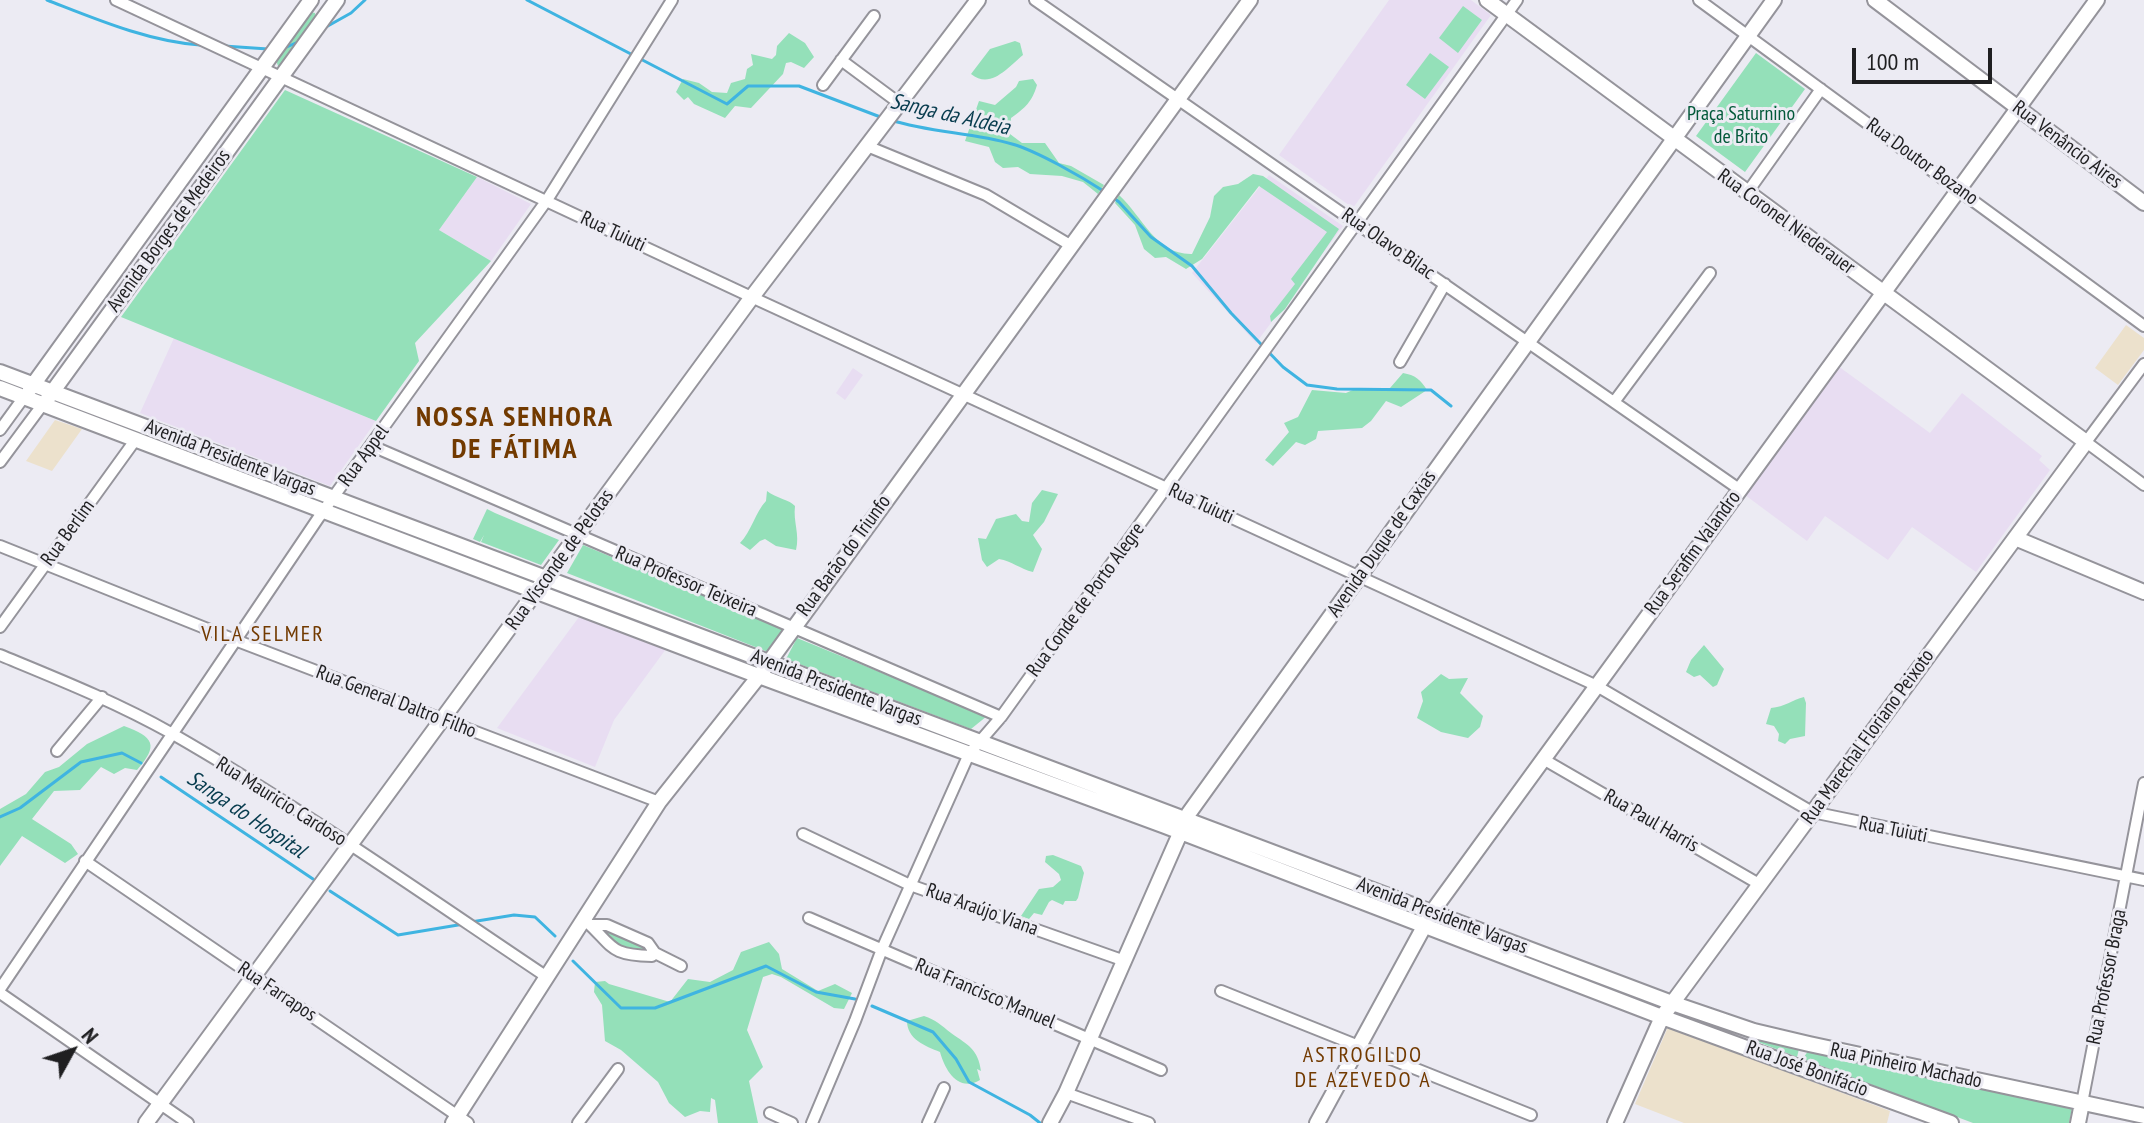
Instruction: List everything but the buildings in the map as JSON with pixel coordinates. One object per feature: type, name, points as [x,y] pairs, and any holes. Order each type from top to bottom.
[{"type":"street","name":"Rua Tuiuti","points":[[116,0],[1595,685],[1812,812],[2144,880]]},
{"type":"street","name":"Avenida Borges de Medeiros","points":[[0,462],[229,149],[313,0]]},
{"type":"street","points":[[313,0],[333,5]]},
{"type":"street","name":"Rua Appel","points":[[0,991],[324,511],[547,200],[672,0]]},
{"type":"street","name":"Rua Visconde de Pelotas","points":[[146,1123],[752,297],[978,0]]},
{"type":"street","name":"Rua Olavo Bilac","points":[[1035,0],[1739,489]]},
{"type":"street","name":"Rua Barão do Triunfo","points":[[460,1121],[547,977],[587,921],[659,802],[759,676],[1250,0]]},
{"type":"street","name":"Rua Coronel Niederauer","points":[[1487,0],[2086,442]]},
{"type":"street","name":"Rua Conde de Porto Alegre","points":[[812,1123],[882,949],[974,748],[1001,717],[1517,0]]},
{"type":"street","name":"Rua Doutor Bozano","points":[[1699,0],[2144,326]]},
{"type":"street","name":"Avenida Duque de Caxias","points":[[1050,1123],[1066,1093],[1182,826],[1358,576],[1774,0]]},
{"type":"street","name":"Rua Venâncio Aires","points":[[1875,0],[2144,203]]},
{"type":"street","name":"Rua Serafim Valandro","points":[[1317,1123],[1428,919],[1595,685],[2097,0]]},
{"type":"street","name":"Avenida Borges de Medeiros","points":[[0,430],[212,137],[333,5]]},
{"type":"street","points":[[823,85],[874,16]]},
{"type":"street","points":[[841,60],[899,103]]},
{"type":"street","points":[[1747,193],[1821,89]]},
{"type":"street","points":[[212,137],[229,149]]},
{"type":"street","points":[[867,146],[986,195],[1070,245]]},
{"type":"street","points":[[1614,402],[1710,273]]},
{"type":"street","points":[[1400,362],[1445,284]]},
{"type":"street","name":"Rua Marechal Floriano Peixoto","points":[[1615,1123],[1662,1017],[2144,364]]},
{"type":"street","name":"Avenida Presidente Vargas","points":[[0,372],[768,663],[974,748],[1428,919],[1672,1003]]},
{"type":"street","name":"Avenida Presidente Vargas","points":[[0,388],[759,676],[974,748]]},
{"type":"street","name":"Rua Berlim","points":[[0,627],[136,439]]},
{"type":"street","points":[[0,442],[10,448]]},
{"type":"street","points":[[2086,442],[2144,485]]},
{"type":"street","name":"Rua Professor Teixeira","points":[[372,446],[1001,717]]},
{"type":"street","points":[[2015,538],[2144,592]]},
{"type":"street","name":"Rua General Daltro Filho","points":[[0,546],[235,640],[659,802]]},
{"type":"street","name":"Rua Mauricio Cardoso","points":[[0,655],[102,697],[172,734],[350,844],[547,977]]},
{"type":"street","points":[[57,751],[102,697]]},
{"type":"street","name":"Rua Paul Harris","points":[[1543,759],[1759,884]]},
{"type":"street","name":"Rua Professor Braga","points":[[2078,1123],[2144,783]]},
{"type":"street","name":"Rua Araújo Viana","points":[[803,834],[910,885],[1122,960]]},
{"type":"street","name":"Rua Farrapos","points":[[85,861],[460,1121]]},
{"type":"street","name":"Rua Francisco Manuel","points":[[809,918],[1161,1070]]},
{"type":"street","name":"Avenida Presidente Vargas","points":[[1428,919],[1662,1017]]},
{"type":"street","points":[[587,921],[616,951],[638,956],[652,956],[655,953]]},
{"type":"street","points":[[587,921],[607,925],[648,943],[655,953],[681,966]]},
{"type":"street","points":[[0,991],[188,1123]]},
{"type":"street","points":[[1221,991],[1531,1115]]},
{"type":"street","name":"Rua Pinheiro Machado","points":[[1672,1003],[1754,1031],[2144,1116]]},
{"type":"street","name":"Rua José Bonifácio","points":[[1662,1017],[1951,1123]]},
{"type":"street","points":[[1802,1067],[1801,1053],[1809,1044]]},
{"type":"street","points":[[578,1123],[618,1069]]},
{"type":"street","points":[[928,1123],[944,1088]]},
{"type":"street","points":[[1066,1093],[1149,1123]]},
{"type":"street","points":[[770,1113],[792,1123]]},
{"type":"shaded area","points":[[1389,0],[1471,0],[1491,15],[1353,208],[1279,155]]},
{"type":"shaded area","points":[[1269,175],[1343,226],[1256,343],[1192,273]]},
{"type":"shaded area","points":[[477,177],[531,204],[491,261],[439,230]]},
{"type":"shaded area","points":[[2126,325],[2144,338],[2144,350],[2118,385],[2095,368]]},
{"type":"shaded area","points":[[174,338],[376,421],[330,486],[140,413]]},
{"type":"shaded area","points":[[1838,366],[1930,433],[1962,393],[2042,456],[2039,460],[2050,470],[1976,572],[1912,527],[1888,560],[1825,516],[1807,541],[1745,495]]},
{"type":"shaded area","points":[[853,368],[863,375],[845,400],[836,393]]},
{"type":"shaded area","points":[[55,420],[82,429],[52,471],[26,461]]},
{"type":"shaded area","points":[[579,617],[666,649],[614,720],[595,767],[497,728]]},
{"type":"shaded area","points":[[1668,1027],[1890,1111],[1887,1123],[1684,1123],[1635,1104]]},
{"type":"green space","points":[[1463,6],[1482,20],[1458,53],[1439,38]]},
{"type":"green space","points":[[310,12],[315,13],[316,18],[278,66],[276,60]]},
{"type":"green space","points":[[789,33],[805,43],[814,57],[804,68],[786,63],[783,74],[751,108],[735,106],[725,118],[694,104],[688,97],[684,100],[676,92],[683,79],[699,83],[712,92],[727,93],[731,83],[745,79],[747,69],[753,65],[751,54],[772,59],[777,46]]},
{"type":"green space","points":[[1015,41],[1020,43],[1023,55],[1005,71],[985,79],[971,74],[990,49]]},
{"type":"green space","points":[[1430,53],[1449,67],[1425,99],[1406,85]]},
{"type":"green space","name":"Praça Saturnino de Brito","points":[[1756,53],[1805,89],[1745,172],[1696,136]]},
{"type":"green space","points":[[1033,79],[1037,85],[1035,91],[1027,104],[1011,118],[1010,134],[1022,143],[1045,143],[1059,163],[1071,166],[1104,185],[1098,194],[1083,182],[1062,176],[1030,174],[1018,167],[1003,168],[995,162],[989,147],[965,141],[979,101],[995,105],[1019,81]]},
{"type":"green space","points":[[285,90],[477,177],[439,230],[491,261],[415,343],[419,361],[376,421],[121,317]]},
{"type":"green space","points":[[1253,174],[1263,176],[1339,229],[1285,309],[1271,322],[1270,316],[1295,284],[1291,279],[1327,232],[1259,186],[1202,259],[1186,269],[1166,257],[1155,258],[1144,249],[1135,225],[1115,203],[1119,195],[1159,242],[1180,253],[1192,254],[1210,217],[1214,196],[1223,187],[1238,184]]},
{"type":"green space","points":[[1403,373],[1417,378],[1427,390],[1401,407],[1386,401],[1362,428],[1318,431],[1316,439],[1305,445],[1296,442],[1273,466],[1265,460],[1289,432],[1284,423],[1298,417],[1312,390],[1346,393],[1355,389],[1390,388]]},
{"type":"green space","points":[[1042,490],[1058,494],[1044,522],[1033,535],[1042,549],[1033,572],[999,559],[987,567],[982,560],[978,538],[986,539],[996,519],[1016,514],[1022,521],[1029,522],[1032,503]]},
{"type":"green space","points":[[767,491],[795,506],[796,550],[776,546],[765,539],[750,550],[740,543],[766,501]]},
{"type":"green space","points":[[487,509],[559,540],[541,565],[481,542],[484,535],[480,542],[473,539]]},
{"type":"green space","points":[[583,545],[784,629],[768,652],[567,573]]},
{"type":"green space","points":[[797,638],[987,716],[971,729],[786,659]]},
{"type":"green space","points":[[1704,645],[1724,669],[1713,687],[1700,675],[1694,677],[1686,672],[1691,660]]},
{"type":"green space","points":[[775,671],[965,744],[963,747],[774,675]]},
{"type":"green space","points":[[1441,674],[1449,679],[1468,678],[1460,693],[1483,716],[1480,727],[1468,738],[1441,732],[1417,718],[1423,701],[1421,692]]},
{"type":"green space","points":[[1804,697],[1805,736],[1790,739],[1785,744],[1778,741],[1779,734],[1774,726],[1766,724],[1771,708]]},
{"type":"green space","points":[[124,726],[142,734],[150,743],[148,754],[137,770],[125,768],[114,774],[101,767],[80,790],[54,791],[32,819],[71,844],[78,854],[65,863],[22,836],[0,866],[0,809],[26,794],[45,772],[59,767],[87,744]]},
{"type":"green space","points":[[1053,855],[1081,866],[1084,873],[1078,898],[1076,901],[1065,901],[1063,905],[1052,900],[1042,915],[1034,913],[1029,919],[1021,916],[1039,889],[1053,887],[1061,880],[1059,874],[1045,862],[1046,856]]},
{"type":"green space","points":[[1445,922],[1657,1001],[1656,1005],[1443,927]]},
{"type":"green space","points":[[601,929],[610,930],[646,949],[643,952],[613,945]]},
{"type":"green space","points":[[769,942],[779,954],[782,969],[818,991],[835,984],[852,993],[844,1009],[834,1008],[781,977],[772,974],[763,977],[747,1030],[763,1067],[749,1081],[758,1123],[718,1123],[715,1100],[711,1098],[710,1112],[700,1111],[685,1117],[669,1103],[658,1082],[621,1050],[605,1041],[602,1005],[594,992],[595,982],[605,981],[670,1002],[688,979],[710,982],[733,970],[741,952]]},
{"type":"green space","points":[[924,1016],[971,1048],[980,1064],[981,1071],[977,1069],[980,1080],[965,1084],[959,1082],[945,1066],[940,1052],[913,1037],[907,1021]]},
{"type":"green space","points":[[1696,1018],[1761,1041],[1799,1049],[1797,1057]]},
{"type":"green space","points":[[1808,1051],[2072,1108],[2069,1123],[1973,1123],[1806,1060],[1804,1057]]},
{"type":"waterway","name":"Sanga da Aldeia","points":[[47,0],[141,34],[200,45]]},
{"type":"waterway","name":"Sanga da Aldeia","points":[[326,27],[351,13],[365,0]]},
{"type":"waterway","name":"Sanga da Aldeia","points":[[527,0],[727,104],[748,86],[799,86],[883,118]]},
{"type":"waterway","name":"Sanga da Aldeia","points":[[280,50],[298,42]]},
{"type":"waterway","name":"Sanga da Aldeia","points":[[224,46],[268,49]]},
{"type":"waterway","name":"Sanga da Aldeia","points":[[891,120],[1022,147],[1105,192]]},
{"type":"waterway","name":"Sanga da Aldeia","points":[[1111,196],[1151,237],[1192,266],[1231,313],[1283,367],[1307,385],[1337,389],[1431,390],[1451,406]]},
{"type":"waterway","name":"Sanga do Hospital","points":[[0,817],[20,808],[81,762],[122,753],[141,763]]},
{"type":"waterway","name":"Sanga do Hospital","points":[[161,777],[313,879]]},
{"type":"waterway","name":"Sanga do Hospital","points":[[330,891],[398,935],[464,924]]},
{"type":"waterway","name":"Sanga do Hospital","points":[[471,922],[514,915],[535,917],[555,936]]},
{"type":"waterway","name":"Sanga do Hospital","points":[[573,961],[621,1008],[655,1008],[766,966],[816,992],[855,999]]},
{"type":"waterway","name":"Sanga do Hospital","points":[[872,1006],[933,1032],[956,1059],[969,1082],[1040,1123]]},
{"type":"district","name":"NOSSA SENHORA DE FÁTIMA","points":[[515,434]]},
{"type":"district","name":"VILA SELMER","points":[[263,635]]},
{"type":"district","name":"ASTROGILDO DE AZEVEDO A","points":[[1363,1068]]}]
